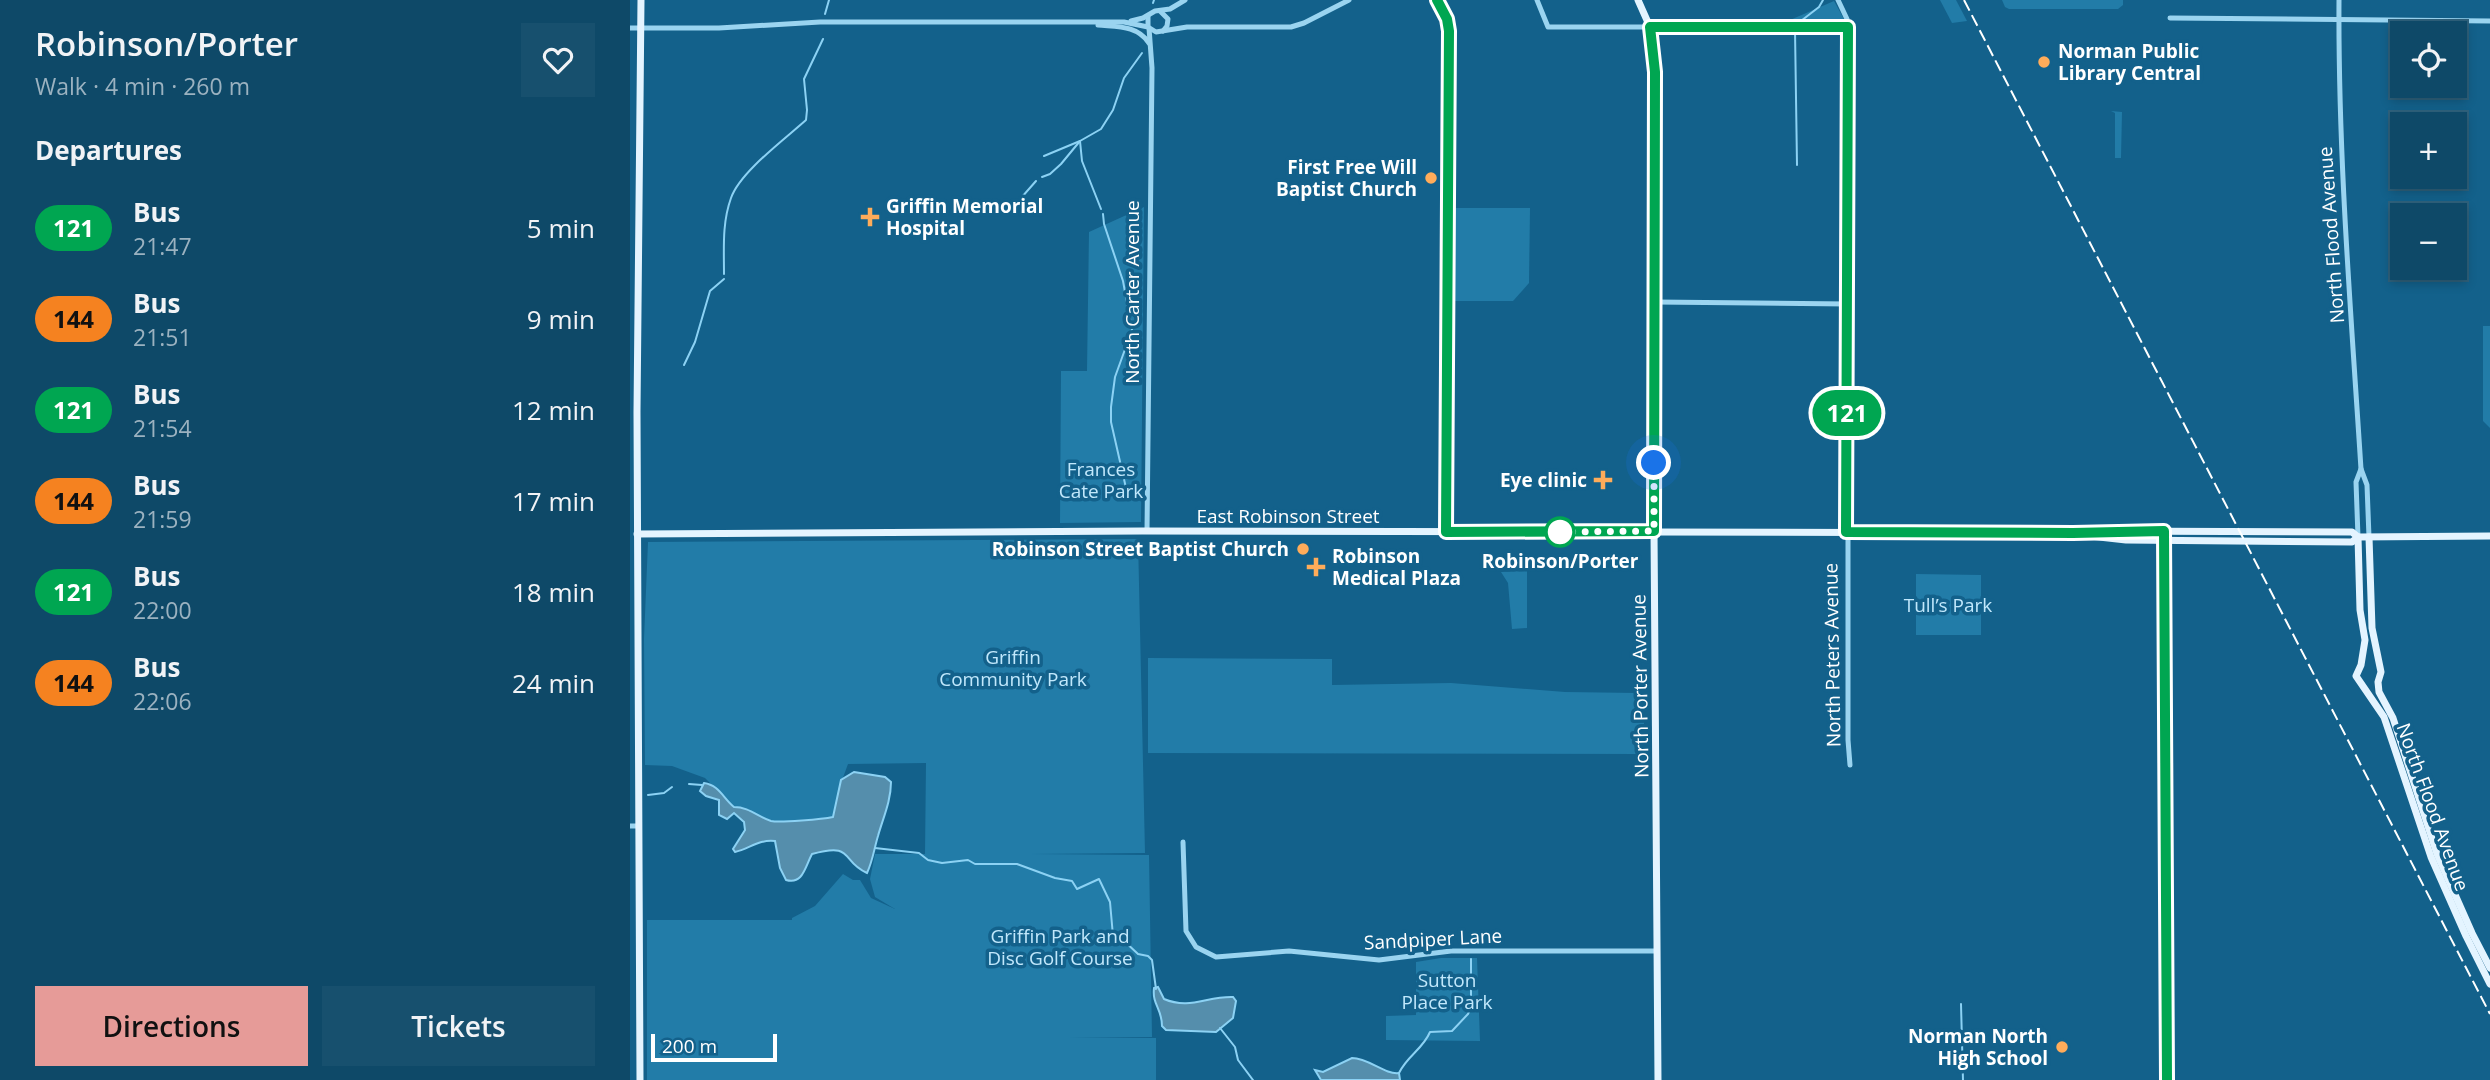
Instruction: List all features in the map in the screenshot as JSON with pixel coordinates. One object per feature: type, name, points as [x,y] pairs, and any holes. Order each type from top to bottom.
[{"type":"main road","points":[[640,1080],[634,826],[634,534],[641,0]]},
{"type":"main road","name":"North Porter Avenue","points":[[1638,0],[1650,27],[1655,72],[1654,531],[1658,1080]]},
{"type":"main road","name":"East Robinson Street","points":[[634,534],[1147,531],[2073,533]]},
{"type":"main road","points":[[2073,533],[2351,532],[2358,537],[2490,536]]},
{"type":"main road","points":[[2073,533],[2165,541],[2352,542],[2358,537]]},
{"type":"main road","name":"North Flood Avenue","points":[[2358,537],[2360,610],[2365,640],[2361,665]]},
{"type":"main road","name":"North Flood Avenue","points":[[2369,537],[2372,628],[2380,668]]},
{"type":"main road","points":[[2369,662],[2380,668],[2381,677],[2378,682],[2369,686],[2360,683],[2356,677],[2361,665],[2369,662]]},
{"type":"main road","name":"North Flood Avenue","points":[[2378,682],[2382,699],[2393,718],[2437,855],[2490,968]]},
{"type":"main road","name":"North Flood Avenue","points":[[2360,683],[2384,717],[2431,857],[2490,984]]},
{"type":"street","points":[[1124,22],[1161,32],[1186,27],[1291,27],[1349,0]]},
{"type":"street","points":[[1437,0],[1447,19],[1449,31],[1446,532]]},
{"type":"street","points":[[1537,0],[1548,27],[1650,27]]},
{"type":"street","name":"North Peters Avenue","points":[[1838,0],[1848,27],[1846,532],[1850,765]]},
{"type":"street","name":"North Flood Avenue","points":[[2339,0],[2340,120],[2361,468],[2367,485],[2369,537]]},
{"type":"street","points":[[630,28],[719,28],[820,22],[1124,22],[1170,9],[1182,1]]},
{"type":"street","points":[[1161,32],[1182,1]]},
{"type":"street","points":[[1158,11],[1168,21],[1186,27]]},
{"type":"street","points":[[1148,16],[1148,28]]},
{"type":"street","points":[[2170,18],[2490,21]]},
{"type":"street","points":[[1071,22],[1132,29],[1144,36],[1151,49]]},
{"type":"street","name":"North Carter Avenue","points":[[1147,531],[1151,49],[1148,28]]},
{"type":"street","name":"North Carter Avenue","points":[[1151,49],[1161,32]]},
{"type":"street","points":[[1655,302],[1847,304]]},
{"type":"street","name":"North Flood Avenue","points":[[2358,537],[2357,482],[2361,468]]},
{"type":"street","points":[[2164,531],[2167,1080]]},
{"type":"street","name":"Sandpiper Lane","points":[[1183,842],[1186,931],[1196,947],[1216,957],[1289,951],[1380,960],[1443,951],[1657,951]]},
{"type":"green space","points":[[1940,0],[1956,0],[1967,21],[1952,23]]},
{"type":"green space","points":[[2002,0],[2123,0],[2123,5],[2118,9],[2009,9]]},
{"type":"green space","points":[[1834,1],[1844,19],[1843,24],[1789,24],[1790,20]]},
{"type":"green space","points":[[2111,111],[2122,112],[2121,158],[2115,158],[2115,113]]},
{"type":"green space","name":"Frances Cate Park","points":[[1144,207],[1141,522],[1060,523],[1061,371],[1087,371],[1089,232]]},
{"type":"green space","points":[[1453,208],[1530,208],[1529,283],[1513,301],[1453,301]]},
{"type":"green space","points":[[2483,326],[2490,326],[2490,428],[2483,421]]},
{"type":"green space","points":[[1138,539],[1145,853],[1032,854],[1149,855],[1152,1037],[1070,1037],[1156,1038],[1156,1080],[647,1080],[647,920],[792,920],[815,906],[843,874],[853,880],[860,880],[871,898],[895,909],[875,897],[870,879],[875,854],[925,854],[926,763],[848,764],[833,817],[775,822],[732,805],[705,778],[672,766],[645,765],[644,639],[648,542]]},
{"type":"green space","points":[[1527,571],[1527,628],[1512,629],[1508,583],[1501,572]]},
{"type":"green space","name":"Tull’s Park","points":[[1916,574],[1981,575],[1981,635],[1916,635]]},
{"type":"green space","points":[[1148,658],[1332,659],[1332,685],[1451,683],[1565,692],[1637,693],[1644,695],[1644,754],[1148,753]]},
{"type":"green space","name":"Sutton Place Park","points":[[1441,958],[1477,958],[1480,1041],[1386,1040],[1386,1016],[1416,1015],[1416,962]]},
{"type":"shaded area","points":[[854,772],[885,777],[891,782],[888,803],[867,873],[846,855],[835,850],[812,854],[800,877],[792,881],[786,880],[780,868],[775,841],[759,843],[735,852],[733,849],[745,830],[744,822],[734,813],[727,819],[719,815],[719,800],[700,791],[704,783],[709,784],[734,807],[771,821],[828,818],[833,817],[841,780]]},
{"type":"shaded area","points":[[1158,987],[1164,999],[1173,1002],[1190,1003],[1233,997],[1236,1001],[1233,1018],[1216,1032],[1166,1030],[1162,1026],[1154,999],[1154,988]]},
{"type":"shaded area","points":[[1352,1058],[1388,1072],[1399,1073],[1400,1080],[1321,1080],[1315,1070],[1323,1072]]},
{"type":"waterway","points":[[825,14],[829,0]]},
{"type":"waterway","points":[[1797,24],[1819,7],[1823,0]]},
{"type":"waterway","points":[[1795,30],[1797,165]]},
{"type":"waterway","points":[[724,274],[725,226],[731,198],[753,167],[806,120],[804,79],[823,39]]},
{"type":"waterway","points":[[1042,177],[1061,164],[1080,141],[1101,129],[1113,110],[1124,78],[1142,53]]},
{"type":"waterway","points":[[1044,156],[1080,141],[1082,161],[1101,209]]},
{"type":"waterway","points":[[1014,206],[1036,181]]},
{"type":"waterway","points":[[1103,214],[1123,281],[1132,330],[1115,377],[1111,407],[1111,422],[1126,488]]},
{"type":"waterway","points":[[684,365],[695,342],[710,291],[724,279]]},
{"type":"waterway","points":[[689,784],[702,785]]},
{"type":"waterway","points":[[648,795],[664,793],[672,787]]},
{"type":"waterway","points":[[875,848],[919,853],[928,860],[942,863],[968,860],[975,864],[1017,864],[1055,878],[1072,881],[1077,889],[1099,879],[1110,902],[1113,936],[1122,939],[1138,954],[1148,956],[1152,960],[1156,989]]},
{"type":"waterway","points":[[1399,1073],[1430,1032],[1452,1031],[1468,1014],[1471,1007],[1471,959]]},
{"type":"waterway","points":[[1961,1004],[1963,1080]]},
{"type":"waterway","points":[[1220,1028],[1235,1047],[1238,1060],[1253,1080]]},
{"type":"railway","points":[[1964,0],[2490,1014]]},
{"type":"bus line","name":"121","points":[[1437,0],[1447,19],[1449,31],[1446,532],[1654,531],[1655,55],[1650,27],[1848,27],[1846,532],[2164,531],[2167,1080]]},
{"type":"place","name":"Norman Public Library Central","points":[[2044,62]]},
{"type":"place","name":"First Free Will Baptist Church","points":[[1431,178]]},
{"type":"place","name":"Griffin Memorial Hospital","points":[[870,217]]},
{"type":"place","name":"Eye clinic","points":[[1603,480]]},
{"type":"place","name":"Robinson/Porter","points":[[1560,532]]},
{"type":"place","name":"Robinson Street Baptist Church","points":[[1303,549]]},
{"type":"place","name":"Robinson Medical Plaza","points":[[1316,567]]},
{"type":"place","name":"Norman North High School","points":[[2062,1047]]},
{"type":"route","points":[[1560,532],[1654,531],[1654,463]]},
{"type":"park label","name":"Griffin Community Park","points":[[1013,668]]},
{"type":"park label","name":"Griffin Park and Disc Golf Course","points":[[1060,947]]}]
